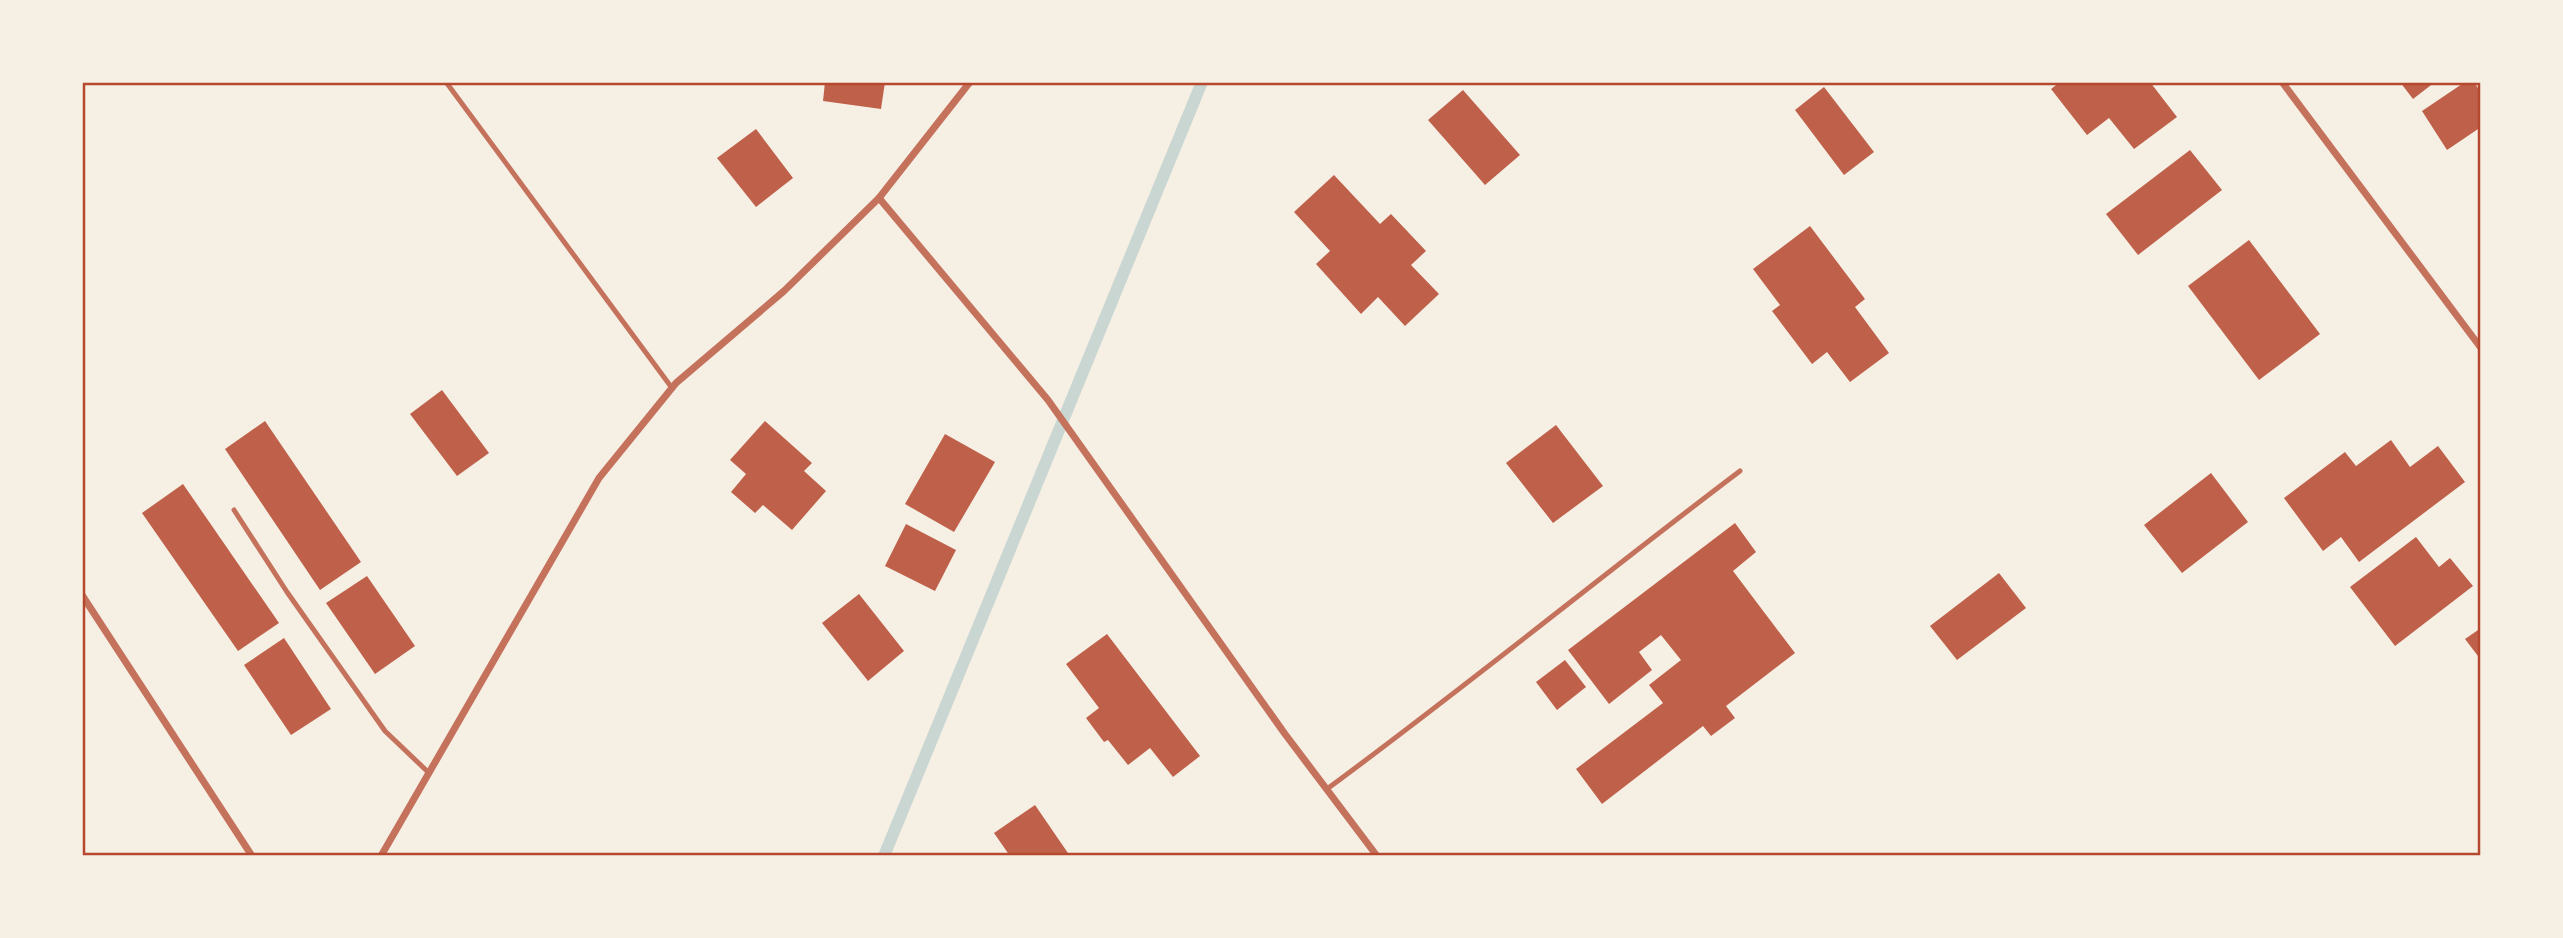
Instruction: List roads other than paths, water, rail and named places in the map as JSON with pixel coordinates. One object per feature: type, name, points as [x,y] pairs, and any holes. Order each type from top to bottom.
[{"type":"street","points":[[381,856],[600,478],[672,388],[784,291],[879,198],[970,82]]},
{"type":"street","points":[[2282,82],[2481,348]]},
{"type":"street","points":[[879,198],[1048,400],[1277,723],[1377,856]]},
{"type":"street","points":[[82,596],[252,856]]},
{"type":"lane","points":[[446,82],[672,388]]},
{"type":"lane","points":[[1327,789],[1740,471]]},
{"type":"lane","points":[[234,510],[287,592],[385,731],[429,773]]},
{"type":"waterway","points":[[884,856],[1202,82]]}]
